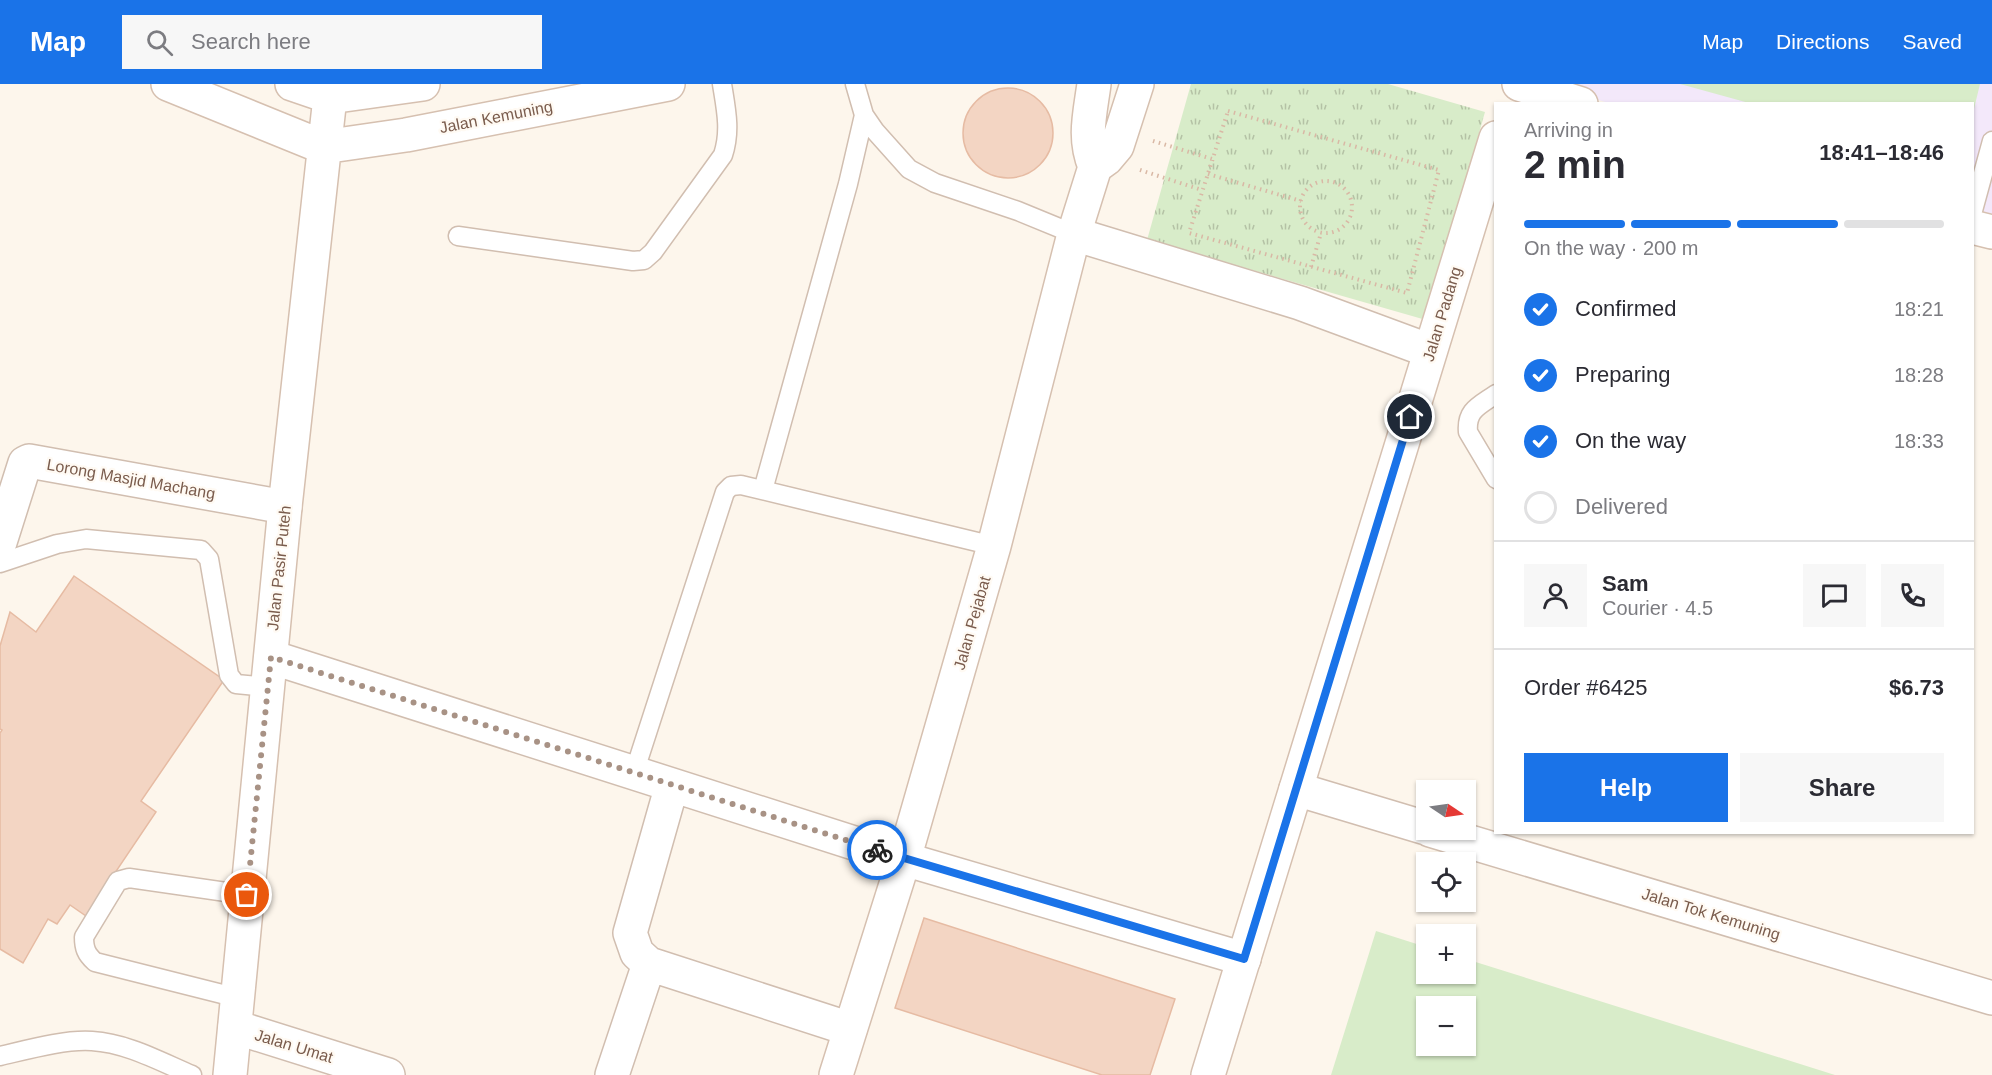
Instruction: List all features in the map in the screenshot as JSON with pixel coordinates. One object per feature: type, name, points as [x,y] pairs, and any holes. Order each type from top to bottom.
[{"type":"street","points":[[168,84],[323,147]]},
{"type":"street","points":[[292,84],[330,98],[423,84]]},
{"type":"street","name":"Jalan Kemuning","points":[[323,147],[406,135],[668,84]]},
{"type":"street","points":[[1094,84],[1087,134],[1089,152],[1101,163]]},
{"type":"street","name":"Jalan Pejabat","points":[[836,1075],[904,859],[994,546],[1074,234],[1101,163],[1117,146],[1123,132],[1137,84]]},
{"type":"street","points":[[1507,102],[1512,84]]},
{"type":"street","points":[[1519,84],[1575,102]]},
{"type":"street","name":"Jalan Pasir Puteh","points":[[230,1075],[285,507],[330,98]]},
{"type":"street","name":"Jalan Padang","points":[[1208,1075],[1494,144]]},
{"type":"street","points":[[1974,227],[1992,232]]},
{"type":"street","points":[[1074,234],[1300,303],[1430,351]]},
{"type":"street","name":"Lorong Masjid Machang","points":[[0,542],[25,463],[29,461],[285,507]]},
{"type":"street","points":[[269,672],[634,773],[904,859],[1244,959]]},
{"type":"street","points":[[672,785],[630,933],[636,954],[649,964],[850,1029]]},
{"type":"street","name":"Jalan Tok Kemuning","points":[[1296,789],[1416,825]]},
{"type":"street","name":"Jalan Tok Kemuning","points":[[1465,840],[1992,998]]},
{"type":"street","points":[[612,1075],[649,964]]},
{"type":"street","name":"Jalan Umat","points":[[236,1013],[388,1075]]},
{"type":"lane","points":[[458,236],[633,261],[644,260],[653,252],[723,156],[728,142],[729,129],[722,84]]},
{"type":"lane","points":[[855,84],[864,116],[909,169],[935,183],[1018,210],[1074,234]]},
{"type":"lane","points":[[763,490],[848,184],[864,116]]},
{"type":"lane","points":[[1974,207],[1992,141]]},
{"type":"lane","points":[[1494,395],[1473,410],[1467,424],[1468,432],[1494,476]]},
{"type":"lane","points":[[634,773],[724,492],[731,486],[763,490],[994,546]]},
{"type":"lane","points":[[0,563],[57,544],[86,539],[201,550],[209,559],[228,675],[236,684],[269,672]]},
{"type":"lane","points":[[236,1013],[95,962],[87,956],[84,937],[118,881],[126,878],[247,895]]},
{"type":"lane","points":[[0,1056],[46,1046],[91,1041],[129,1048],[192,1075]]},
{"type":"path","points":[[1228,111],[1439,170],[1407,293],[1189,233],[1208,174],[1228,111]]},
{"type":"path","points":[[1123,132],[1212,159]]},
{"type":"path","points":[[1101,163],[1202,190]]},
{"type":"path","points":[[1208,174],[1301,201]]},
{"type":"path","points":[[1329,180],[1346,189],[1353,207],[1346,224],[1330,234],[1321,233],[1306,225],[1300,209],[1301,201],[1304,192],[1311,185],[1329,180]]},
{"type":"path","points":[[1300,303],[1321,233]]},
{"type":"shaded area","points":[[1545,84],[1992,84],[1992,214],[1974,209],[1974,102],[1605,102]]},
{"type":"green space","points":[[1191,84],[1388,84],[1485,112],[1426,320],[1147,240]]},
{"type":"green space","points":[[1680,84],[1980,84],[1974,109],[1974,102],[1745,102]]},
{"type":"green space","points":[[1376,931],[1416,944],[1416,984],[1476,984],[1476,962],[1835,1075],[1331,1075]]},
{"type":"building","points":[[1008,88],[1025,91],[1040,101],[1050,116],[1053,133],[1050,150],[1040,165],[1025,175],[1008,178],[991,175],[976,165],[966,150],[963,133],[966,116],[976,101],[991,91]]},
{"type":"building","points":[[74,576],[224,680],[141,801],[156,812],[86,916],[70,905],[57,924],[48,919],[23,963],[0,949],[0,733],[2,730],[0,729],[0,646],[10,612],[36,632]]},
{"type":"building","points":[[924,918],[1175,999],[1150,1075],[1102,1075],[895,1008]]},
{"type":"way so far","points":[[247,895],[271,657],[877,850]]},
{"type":"route","points":[[877,850],[1244,959],[1410,417]]}]
